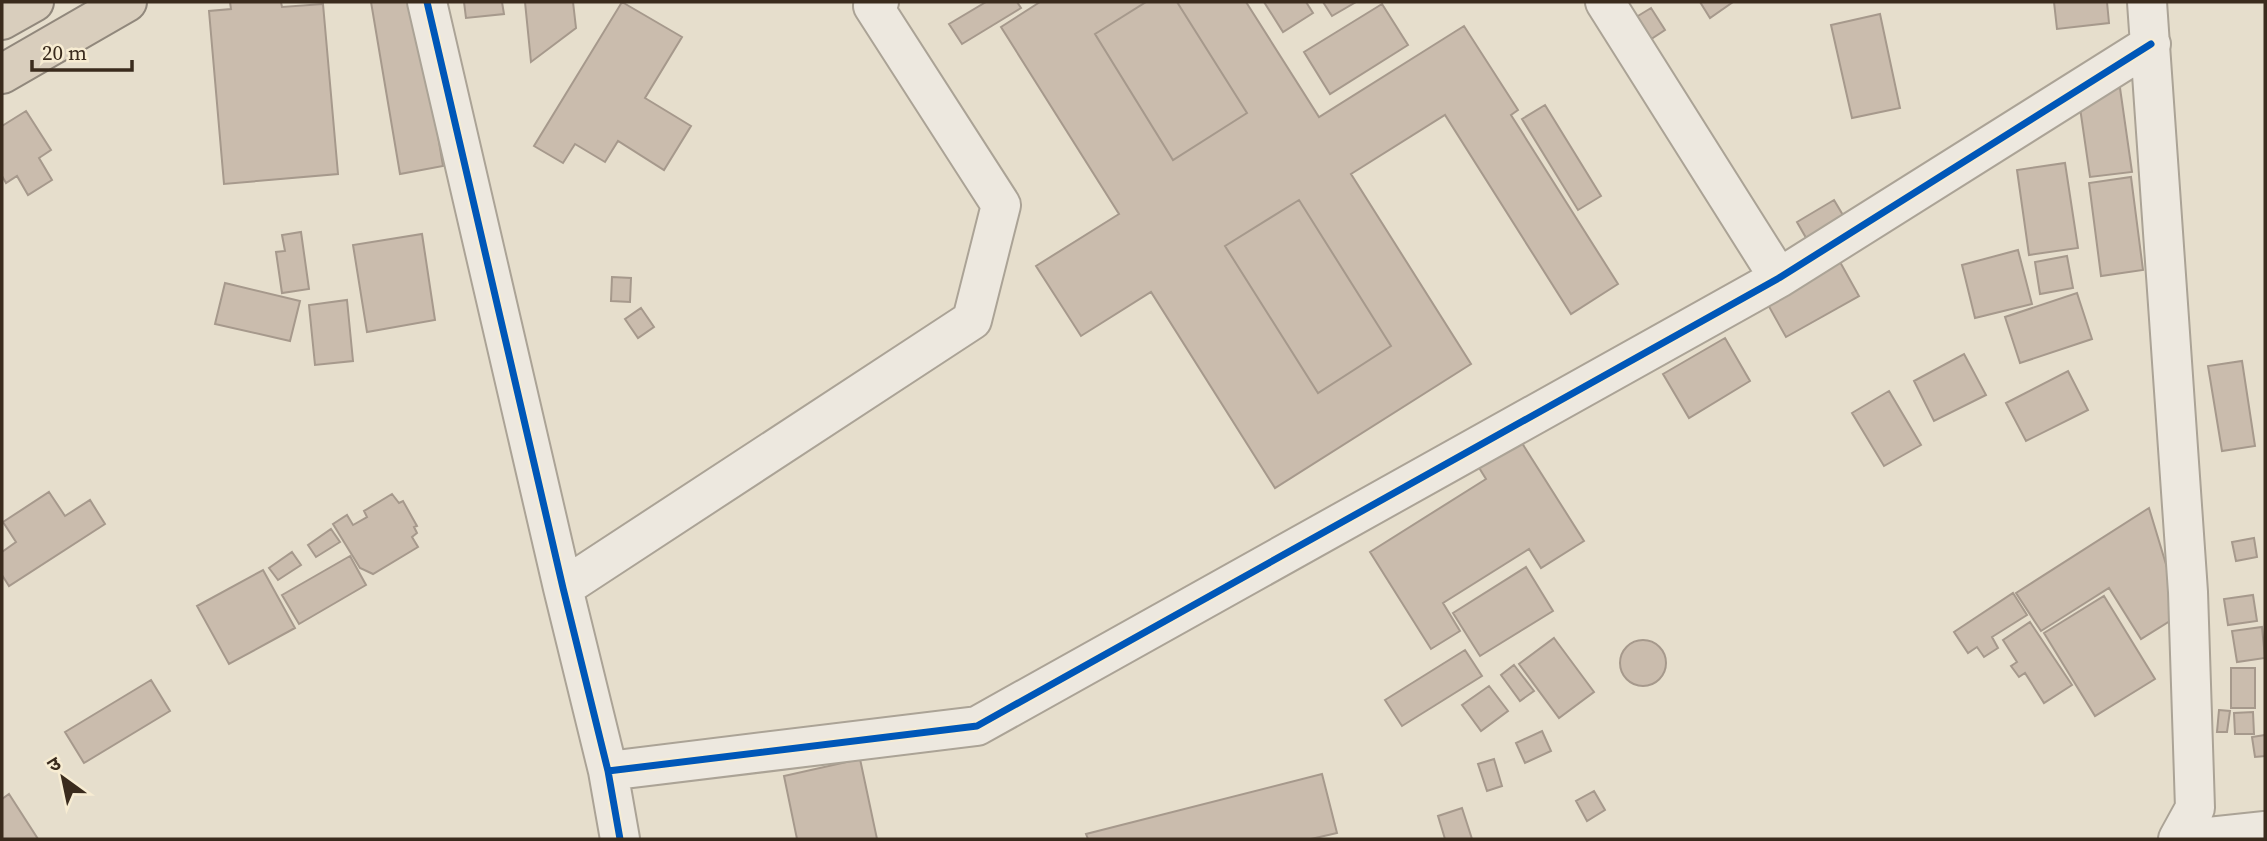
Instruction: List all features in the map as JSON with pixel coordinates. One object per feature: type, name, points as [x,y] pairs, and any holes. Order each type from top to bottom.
[{"type":"highway","points":[[2,20],[34,2]]},
{"type":"highway","points":[[2,74],[127,2]]},
{"type":"street","points":[[427,2],[608,771],[620,839]]},
{"type":"street","points":[[563,588],[972,320],[1002,205],[873,6],[879,2]]},
{"type":"street","points":[[1605,2],[1779,278]]},
{"type":"street","points":[[2147,2],[2188,606],[2195,808],[2178,839]]},
{"type":"street","points":[[608,771],[977,726],[1779,278],[2151,44]]},
{"type":"street","points":[[2190,839],[2265,831]]},
{"type":"building","points":[[230,2],[281,2],[282,7],[323,4],[338,174],[224,184],[209,11],[231,9]]},
{"type":"building","points":[[371,2],[416,2],[443,166],[400,174]]},
{"type":"building","points":[[464,2],[502,2],[504,14],[466,18]]},
{"type":"building","points":[[525,2],[573,2],[576,28],[531,62]]},
{"type":"building","points":[[622,2],[682,37],[645,98],[691,126],[664,170],[618,141],[605,162],[575,144],[563,163],[534,146]]},
{"type":"building","points":[[986,2],[1017,2],[1021,8],[962,44],[949,24]]},
{"type":"building","points":[[1040,2],[1146,2],[1095,34],[1173,160],[1247,113],[1177,2],[1246,2],[1319,117],[1464,26],[1518,110],[1511,115],[1618,284],[1571,314],[1445,115],[1351,174],[1471,364],[1275,488],[1151,292],[1081,336],[1036,266],[1119,214],[1001,27]],"holes":[[[1299,200],[1391,346],[1318,393],[1225,246]]]},
{"type":"building","points":[[1146,2],[1177,2],[1247,113],[1173,160],[1095,34]]},
{"type":"building","points":[[1264,2],[1306,2],[1313,13],[1283,32]]},
{"type":"building","points":[[1323,2],[1356,2],[1332,16]]},
{"type":"building","points":[[1700,2],[1733,2],[1710,18]]},
{"type":"building","points":[[2054,2],[2107,2],[2109,23],[2057,29]]},
{"type":"building","points":[[1382,4],[1408,45],[1330,94],[1304,52]]},
{"type":"building","points":[[1651,8],[1665,30],[1642,45],[1628,22]]},
{"type":"building","points":[[1880,14],[1900,108],[1852,118],[1831,25]]},
{"type":"building","points":[[2120,88],[2132,172],[2090,177],[2078,94]]},
{"type":"building","points":[[1545,105],[1601,196],[1578,210],[1522,119]]},
{"type":"building","points":[[26,111],[51,150],[39,158],[52,180],[28,195],[17,176],[6,183],[2,176],[2,126]]},
{"type":"building","points":[[2065,163],[2078,248],[2029,255],[2017,170]]},
{"type":"building","points":[[2131,177],[2143,270],[2101,276],[2089,183]]},
{"type":"building","points":[[1299,200],[1391,346],[1318,393],[1225,246]]},
{"type":"building","points":[[1834,200],[1850,227],[1813,250],[1797,222]]},
{"type":"building","points":[[301,232],[309,289],[282,293],[276,252],[285,251],[282,235]]},
{"type":"building","points":[[422,234],[435,320],[367,332],[353,245]]},
{"type":"building","points":[[2018,250],[2032,304],[1975,318],[1962,265]]},
{"type":"building","points":[[2067,256],[2073,288],[2040,294],[2035,262]]},
{"type":"building","points":[[1840,262],[1859,296],[1786,337],[1767,303]]},
{"type":"building","points":[[612,277],[631,278],[630,302],[611,301]]},
{"type":"building","points":[[225,283],[300,301],[290,341],[215,324]]},
{"type":"building","points":[[2077,293],[2092,339],[2020,363],[2005,317]]},
{"type":"building","points":[[347,300],[353,361],[315,365],[309,305]]},
{"type":"building","points":[[641,308],[654,327],[638,338],[625,319]]},
{"type":"building","points":[[1725,338],[1750,381],[1689,418],[1663,374]]},
{"type":"building","points":[[1964,354],[1986,395],[1934,421],[1914,381]]},
{"type":"building","points":[[2242,361],[2255,446],[2222,451],[2208,366]]},
{"type":"building","points":[[2068,371],[2088,410],[2026,441],[2006,403]]},
{"type":"building","points":[[1889,391],[1921,445],[1884,466],[1852,413]]},
{"type":"building","points":[[1520,440],[1584,541],[1541,568],[1529,549],[1443,603],[1460,631],[1431,649],[1370,552],[1486,479],[1478,466]]},
{"type":"building","points":[[49,492],[65,516],[90,500],[105,524],[9,586],[2,575],[2,552],[16,542],[3,522]]},
{"type":"building","points":[[392,494],[399,503],[403,501],[417,526],[414,527],[417,533],[412,537],[418,547],[373,574],[360,568],[333,524],[347,515],[353,525],[367,517],[364,511]]},
{"type":"building","points":[[2149,508],[2181,614],[2141,639],[2109,588],[2041,631],[2016,593]]},
{"type":"building","points":[[331,529],[340,542],[316,557],[308,545]]},
{"type":"building","points":[[2254,538],[2257,557],[2236,561],[2232,542]]},
{"type":"building","points":[[292,552],[301,565],[278,580],[269,568]]},
{"type":"building","points":[[350,556],[366,585],[299,624],[282,595]]},
{"type":"building","points":[[1526,567],[1553,611],[1480,656],[1453,613]]},
{"type":"building","points":[[263,570],[295,628],[229,664],[197,606]]},
{"type":"building","points":[[2013,593],[2027,615],[1992,637],[1998,648],[1984,657],[1977,647],[1968,653],[1954,632]]},
{"type":"building","points":[[2253,595],[2257,621],[2228,625],[2224,599]]},
{"type":"building","points":[[2104,596],[2155,679],[2095,716],[2044,633]]},
{"type":"building","points":[[2030,622],[2072,685],[2044,703],[2025,673],[2019,677],[2011,666],[2017,662],[2003,640]]},
{"type":"building","points":[[2262,627],[2265,658],[2237,662],[2232,631]]},
{"type":"building","points":[[1554,638],[1594,692],[1559,718],[1519,664]]},
{"type":"building","points":[[1643,640],[1660,646],[1666,663],[1660,680],[1643,686],[1626,680],[1620,663],[1626,646]]},
{"type":"building","points":[[1465,650],[1482,676],[1402,726],[1385,700]]},
{"type":"building","points":[[1514,665],[1534,691],[1520,701],[1501,675]]},
{"type":"building","points":[[2231,668],[2255,668],[2255,708],[2231,708]]},
{"type":"building","points":[[151,680],[170,711],[84,763],[65,732]]},
{"type":"building","points":[[1489,686],[1508,711],[1481,731],[1462,705]]},
{"type":"building","points":[[2219,710],[2230,711],[2227,732],[2217,732]]},
{"type":"building","points":[[2253,712],[2254,734],[2235,734],[2234,713]]},
{"type":"building","points":[[1542,731],[1551,751],[1525,763],[1516,743]]},
{"type":"building","points":[[2265,735],[2265,756],[2255,757],[2252,737]]},
{"type":"building","points":[[860,759],[877,839],[797,839],[784,776]]},
{"type":"building","points":[[1494,759],[1502,786],[1487,791],[1478,764]]},
{"type":"building","points":[[1322,774],[1337,833],[1311,839],[1088,839],[1086,834]]},
{"type":"building","points":[[1594,791],[1605,810],[1587,821],[1576,801]]},
{"type":"building","points":[[9,794],[38,839],[2,839],[2,799]]},
{"type":"building","points":[[1462,808],[1472,839],[1445,839],[1438,816]]},
{"type":"cycle path","points":[[427,2],[608,771],[620,839]]},
{"type":"cycle path","points":[[608,771],[977,726],[1779,278],[2151,44]]}]
